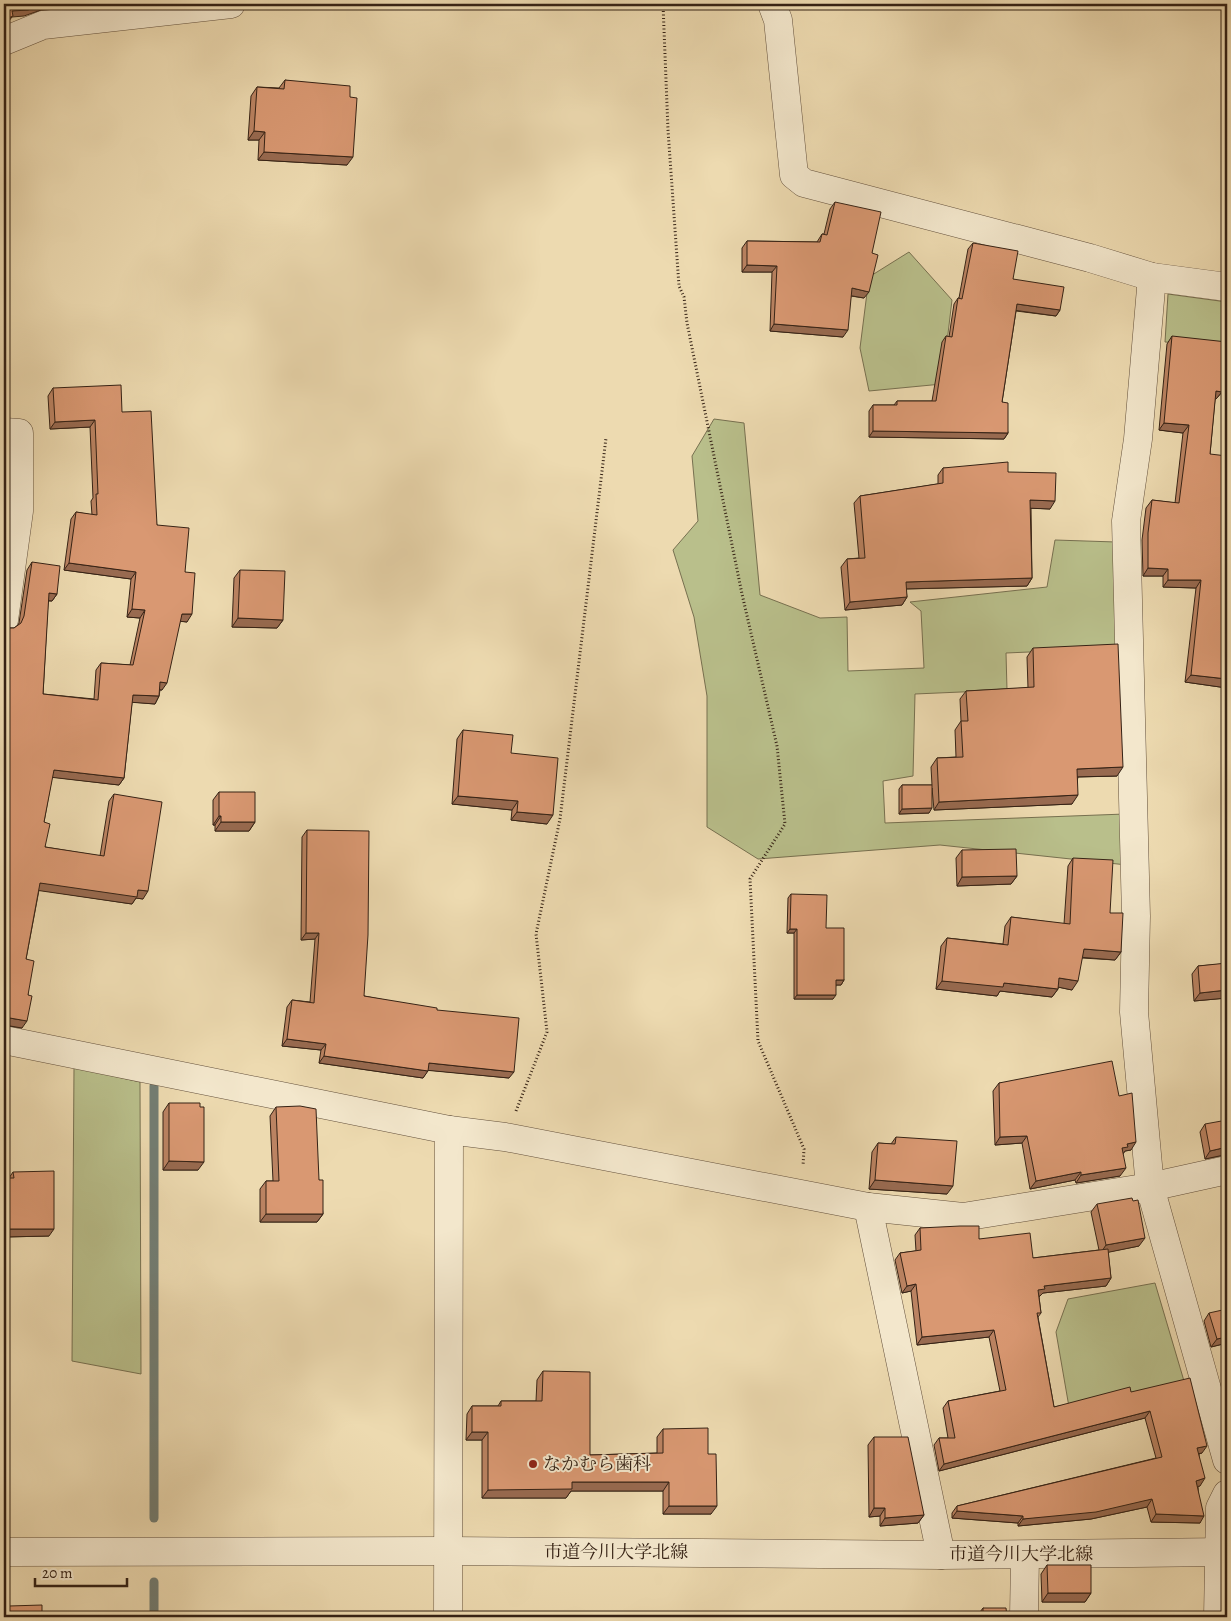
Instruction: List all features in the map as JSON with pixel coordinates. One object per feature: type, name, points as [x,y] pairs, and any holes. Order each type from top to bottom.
[{"type":"street","points":[[4,41],[43,25],[231,4]]},
{"type":"street","points":[[772,4],[778,20],[794,175],[804,183],[1090,258],[1152,277],[1227,287]]},
{"type":"street","points":[[1152,277],[1138,439],[1126,521],[1136,916],[1134,1012],[1150,1187],[1227,1460]]},
{"type":"street","points":[[4,432],[19,433],[20,511],[4,620]]},
{"type":"street","points":[[4,1040],[449,1130],[505,1138],[868,1207],[963,1217],[1150,1187],[1227,1170]]},
{"type":"street","points":[[448,1617],[449,1130]]},
{"type":"street","points":[[868,1207],[941,1555]]},
{"type":"street","points":[[1218,1617],[1223,1552],[1220,1508],[1227,1494]]},
{"type":"street","name":"市道今川大学北線","points":[[4,1552],[448,1551],[941,1555],[1223,1552]]},
{"type":"street","points":[[1024,1617],[1025,1555]]},
{"type":"path","points":[[663,4],[668,130],[679,286],[684,297],[742,594],[777,746],[785,824],[750,879],[758,1041],[804,1149],[802,1194]]},
{"type":"path","points":[[505,1138],[547,1032],[536,934],[560,820],[606,438]]},
{"type":"green space","points":[[909,252],[952,300],[942,384],[869,391],[860,348],[869,277]]},
{"type":"green space","points":[[1168,294],[1227,302],[1227,345],[1165,342]]},
{"type":"green space","points":[[714,419],[744,423],[760,595],[820,618],[847,617],[848,671],[924,668],[921,611],[910,602],[1047,587],[1055,540],[1116,542],[1122,648],[1006,653],[1007,690],[915,694],[913,776],[883,781],[885,823],[1125,814],[1127,865],[940,845],[758,859],[707,827],[707,696],[694,617],[673,550],[698,521],[692,456]]},
{"type":"green space","points":[[74,1067],[140,1082],[141,1374],[72,1361]]},
{"type":"green space","points":[[1155,1283],[1184,1381],[1069,1407],[1056,1332],[1068,1299]]},
{"type":"building","points":[[4,4],[44,4],[28,10],[12,11],[13,16],[4,20]]},
{"type":"building","points":[[285,80],[350,86],[350,97],[357,98],[353,157],[264,152],[265,132],[254,131],[257,87],[284,89]]},
{"type":"building","points":[[835,202],[881,212],[872,253],[878,255],[869,292],[852,288],[848,330],[774,324],[777,266],[747,265],[747,241],[820,242],[822,234],[827,235]]},
{"type":"building","points":[[973,243],[1018,251],[1013,279],[1064,287],[1060,310],[1017,304],[1002,402],[1008,403],[1008,433],[873,431],[873,405],[897,405],[897,401],[936,401],[946,336],[952,337],[958,298],[962,299]]},
{"type":"building","points":[[1172,336],[1227,342],[1222,392],[1216,391],[1210,454],[1227,456],[1227,679],[1191,675],[1201,580],[1168,580],[1168,569],[1148,568],[1148,533],[1152,500],[1179,503],[1189,425],[1164,423]]},
{"type":"building","points":[[121,385],[122,412],[151,411],[157,525],[189,528],[185,572],[195,573],[192,614],[182,614],[167,683],[160,682],[159,696],[133,695],[124,778],[54,770],[44,822],[50,824],[45,847],[104,856],[114,794],[162,802],[148,891],[138,890],[137,897],[40,883],[26,959],[34,961],[28,995],[32,996],[27,1021],[4,1017],[4,777],[7,760],[4,760],[4,627],[14,628],[21,623],[24,616],[32,562],[60,566],[57,594],[49,593],[43,694],[98,700],[101,663],[133,665],[145,610],[132,609],[136,572],[69,563],[76,512],[97,515],[95,420],[55,422],[53,388]]},
{"type":"building","points":[[4,438],[9,439],[9,501],[7,516],[4,516]]},
{"type":"building","points":[[1008,462],[1008,472],[1056,473],[1055,501],[1030,500],[1032,578],[906,582],[907,597],[850,602],[847,559],[865,558],[860,496],[943,483],[943,468]]},
{"type":"building","points":[[240,570],[285,571],[283,620],[238,618]]},
{"type":"building","points":[[1118,644],[1123,767],[1077,769],[1078,795],[939,802],[937,758],[963,757],[961,721],[968,721],[966,691],[1034,687],[1033,648]]},
{"type":"building","points":[[463,730],[513,735],[511,753],[558,758],[553,815],[517,812],[518,801],[458,796]]},
{"type":"building","points":[[902,785],[932,785],[932,808],[902,809]]},
{"type":"building","points":[[219,792],[255,792],[255,822],[221,822],[221,816],[219,816]]},
{"type":"building","points":[[307,830],[369,831],[368,935],[364,996],[437,1008],[437,1010],[519,1018],[514,1072],[429,1063],[428,1071],[324,1056],[326,1044],[287,1039],[292,1000],[314,1003],[319,933],[306,933]]},
{"type":"building","points":[[1016,849],[1017,876],[962,877],[962,850]]},
{"type":"building","points":[[1073,858],[1113,860],[1110,913],[1123,913],[1121,952],[1084,949],[1078,981],[1059,978],[1058,989],[1004,983],[1003,987],[942,981],[947,938],[1008,945],[1011,917],[1070,924]]},
{"type":"building","points":[[791,894],[827,895],[826,928],[844,928],[844,980],[836,980],[836,995],[797,995],[797,929],[790,929]]},
{"type":"building","points":[[1227,963],[1227,990],[1200,993],[1198,966]]},
{"type":"building","points":[[1112,1061],[1119,1096],[1132,1093],[1136,1142],[1127,1144],[1128,1147],[1122,1148],[1126,1168],[1081,1175],[1081,1172],[1036,1181],[1027,1136],[1000,1137],[999,1083]]},
{"type":"building","points":[[169,1103],[200,1103],[200,1107],[204,1107],[204,1162],[169,1161]]},
{"type":"building","points":[[300,1106],[316,1109],[319,1180],[323,1180],[323,1214],[266,1214],[266,1181],[279,1181],[276,1107]]},
{"type":"building","points":[[1227,1120],[1227,1147],[1210,1151],[1205,1124]]},
{"type":"building","points":[[896,1137],[957,1141],[953,1186],[875,1180],[878,1143],[895,1144]]},
{"type":"building","points":[[54,1171],[54,1229],[4,1229],[4,1204],[8,1204],[7,1178],[14,1178],[13,1172]]},
{"type":"building","points":[[1132,1198],[1133,1201],[1138,1200],[1145,1238],[1106,1245],[1097,1204]]},
{"type":"building","points":[[979,1226],[979,1239],[1030,1233],[1033,1258],[1108,1249],[1111,1278],[1044,1286],[1045,1289],[1038,1290],[1041,1313],[1037,1313],[1054,1407],[1130,1387],[1131,1392],[1190,1378],[1207,1446],[1197,1448],[1205,1478],[1196,1481],[1204,1516],[1156,1514],[1152,1499],[1096,1512],[1023,1519],[1023,1516],[957,1511],[957,1506],[1162,1457],[1150,1411],[944,1464],[939,1438],[955,1438],[948,1401],[1006,1390],[994,1330],[922,1337],[916,1284],[907,1286],[900,1253],[921,1250],[920,1228]]},
{"type":"building","points":[[1227,1309],[1227,1337],[1217,1339],[1209,1313]]},
{"type":"building","points":[[543,1371],[590,1372],[590,1455],[663,1453],[663,1429],[708,1428],[708,1454],[716,1454],[717,1506],[669,1506],[669,1482],[572,1482],[572,1489],[488,1490],[488,1432],[472,1432],[472,1406],[501,1406],[501,1401],[542,1401]]},
{"type":"building","points":[[874,1437],[908,1437],[924,1515],[885,1518],[885,1508],[874,1508]]},
{"type":"building","points":[[1047,1565],[1091,1565],[1091,1593],[1048,1593]]},
{"type":"building","points":[[4,1583],[8,1583],[9,1606],[42,1605],[42,1617],[4,1617]]},
{"type":"building","points":[[983,1608],[1006,1608],[1007,1617],[983,1617]]},
{"type":"building","points":[[855,1613],[884,1613],[884,1617],[855,1617]]},
{"type":"waterway","points":[[154,1086],[154,1518]]},
{"type":"waterway","points":[[154,1582],[154,1617]]},
{"type":"place","name":"なかむら歯科","points":[[533,1464]]}]
